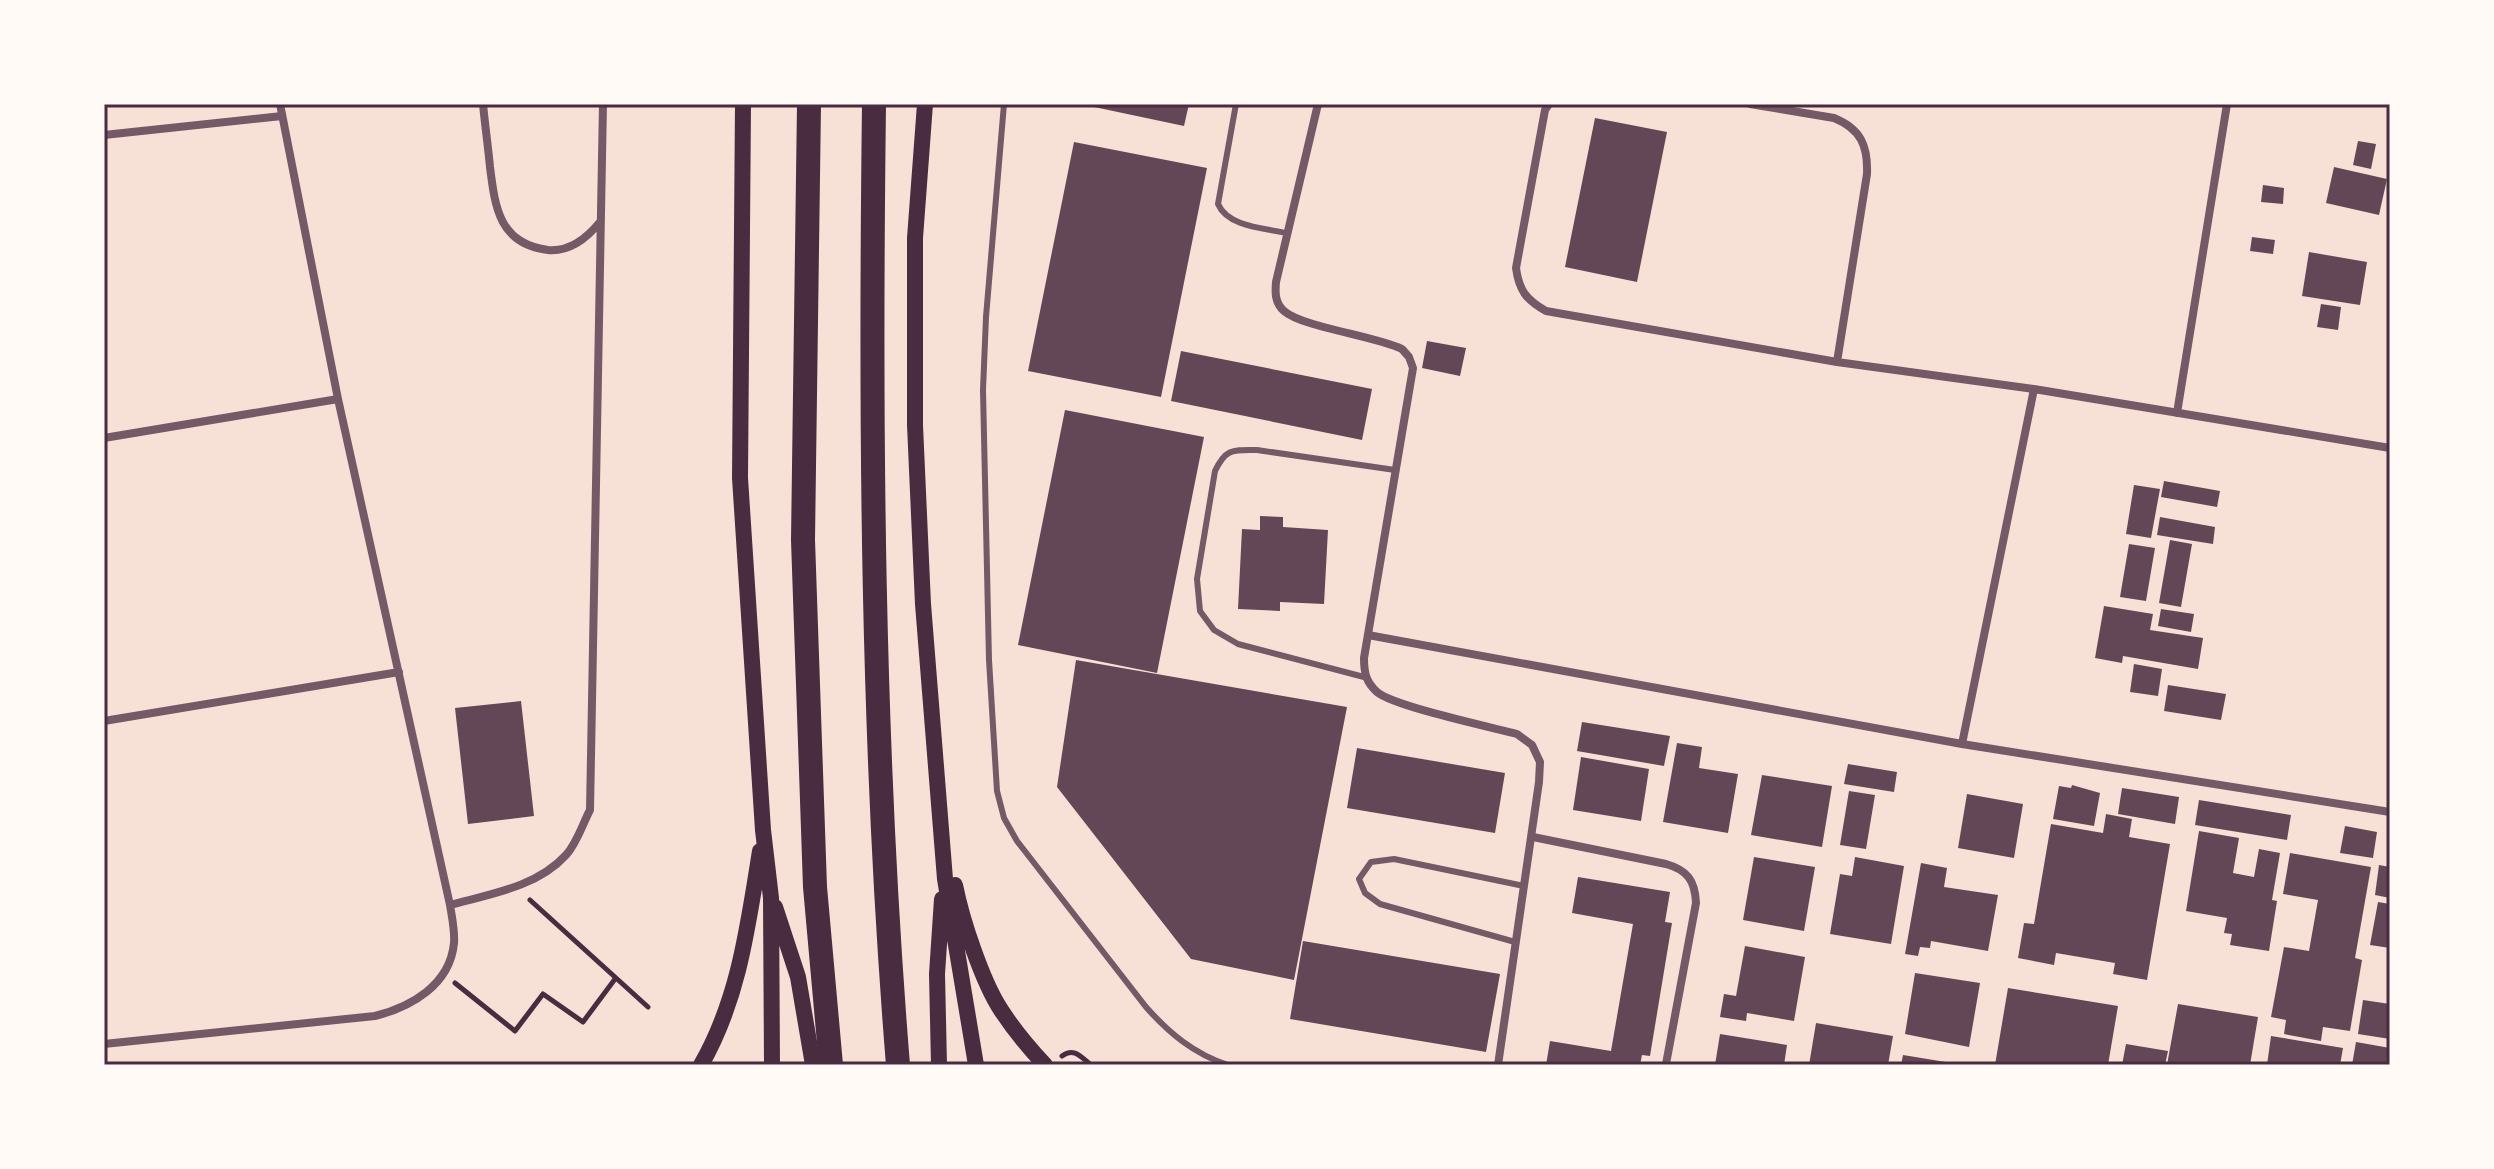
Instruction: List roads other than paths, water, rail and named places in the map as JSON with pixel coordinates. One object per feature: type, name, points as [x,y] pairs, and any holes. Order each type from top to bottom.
[{"type":"highway","points":[[809,104],[803,540],[815,887],[831,1065]]},
{"type":"highway","points":[[874,104],[874,524],[887,926],[898,1065]]},
{"type":"main road","points":[[743,104],[740,478],[763,830],[771,898],[772,1065]]},
{"type":"main road","points":[[925,104],[915,238],[915,425],[923,604],[945,879],[976,1065]]},
{"type":"main road","points":[[940,809],[956,893],[980,965],[999,1008],[1020,1038],[1045,1065]]},
{"type":"main road","points":[[701,1065],[728,1009],[737,975],[763,830]]},
{"type":"main road","points":[[939,1065],[937,974],[945,879]]},
{"type":"main road","points":[[771,898],[798,977],[813,1065]]},
{"type":"street","points":[[104,1044],[375,1016],[414,1002],[433,985],[443,973],[454,944],[450,905],[338,399],[280,104]]},
{"type":"street","points":[[483,104],[495,205],[502,223],[515,238],[533,248],[553,250],[572,246],[589,236],[601,220]]},
{"type":"street","points":[[450,905],[516,887],[540,875],[567,854],[590,810],[603,104]]},
{"type":"street","points":[[1318,104],[1286,233],[1275,293],[1277,303],[1294,317],[1402,349],[1413,368],[1364,658],[1364,677],[1379,694],[1400,702],[1517,734],[1532,745],[1540,762],[1533,837],[1498,1065]]},
{"type":"street","points":[[1549,104],[1545,110],[1516,268],[1519,287],[1530,302],[1546,311],[1837,362],[2034,389],[2390,448]]},
{"type":"street","points":[[1750,104],[1834,118],[1848,123],[1865,145],[1867,174],[1837,362]]},
{"type":"street","points":[[2177,413],[2227,104]]},
{"type":"street","points":[[104,135],[282,116]]},
{"type":"street","points":[[1962,744],[2034,389]]},
{"type":"street","points":[[104,438],[338,399]]},
{"type":"street","points":[[1368,635],[1962,744],[2390,812]]},
{"type":"street","points":[[104,721],[399,672]]},
{"type":"street","points":[[1533,837],[1666,864],[1679,868],[1690,877],[1696,889],[1696,903],[1666,1064]]},
{"type":"lane","points":[[1004,104],[983,390],[989,660],[997,791],[1004,818],[1017,841],[1146,1007],[1166,1029],[1190,1047],[1228,1065]]},
{"type":"lane","points":[[1236,104],[1218,204],[1222,214],[1231,220],[1286,233]]},
{"type":"lane","points":[[1364,677],[1238,644],[1214,630],[1200,611],[1197,579],[1215,471],[1222,457],[1235,450],[1257,450],[1395,470]]},
{"type":"lane","points":[[1515,942],[1380,904],[1365,893],[1359,879],[1371,862],[1394,859],[1524,886]]}]
